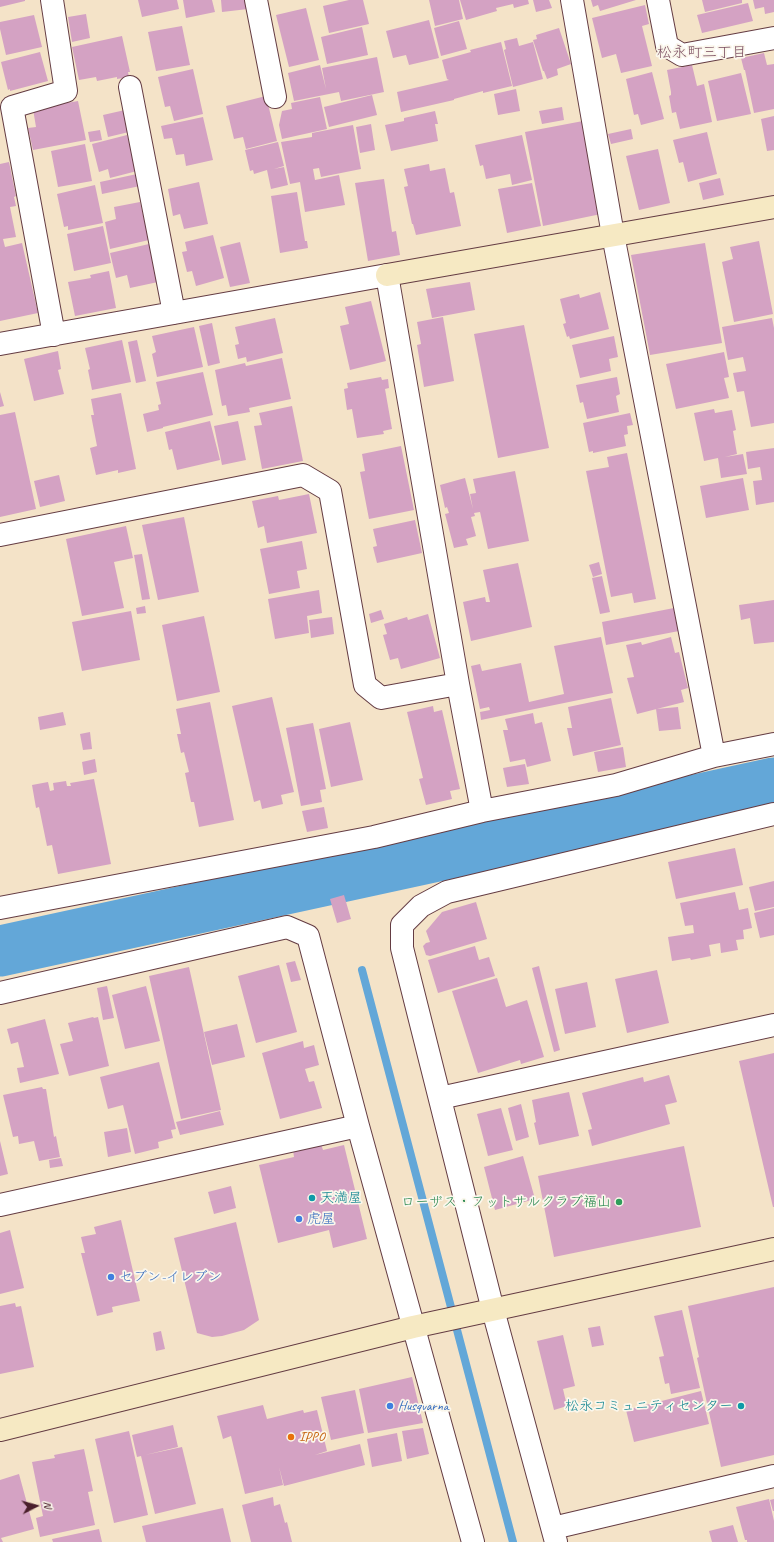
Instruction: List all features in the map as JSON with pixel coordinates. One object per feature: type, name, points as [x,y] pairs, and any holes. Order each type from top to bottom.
[{"type":"street","points":[[52,0],[66,91],[12,107],[54,335]]},
{"type":"street","points":[[256,0],[275,96]]},
{"type":"street","points":[[572,0],[613,235],[714,756]]},
{"type":"street","points":[[658,0],[667,46],[682,55],[774,38]]},
{"type":"street","points":[[130,87],[174,313]]},
{"type":"street","points":[[0,344],[774,207]]},
{"type":"street","points":[[387,275],[458,684],[482,812]]},
{"type":"street","points":[[0,535],[303,475],[330,491],[365,685],[381,698],[458,684]]},
{"type":"street","points":[[0,908],[374,836],[482,812],[616,785],[714,756],[774,744]]},
{"type":"street","points":[[774,814],[447,892],[421,906],[402,925],[402,948],[493,1310],[554,1535],[774,1476]]},
{"type":"street","points":[[0,993],[287,927],[308,936],[358,1126],[421,1326],[473,1542]]},
{"type":"street","points":[[440,1098],[774,1025]]},
{"type":"street","points":[[0,1205],[358,1126]]},
{"type":"street","points":[[0,1430],[471,1314],[774,1249]]},
{"type":"building","points":[[0,0],[25,0],[25,1],[0,7]]},
{"type":"building","points":[[138,0],[177,0],[179,9],[142,17]]},
{"type":"building","points":[[183,0],[212,0],[215,12],[186,18]]},
{"type":"building","points":[[221,0],[247,0],[248,9],[222,12]]},
{"type":"building","points":[[349,0],[363,0],[369,24],[329,33],[323,6]]},
{"type":"building","points":[[429,0],[459,0],[463,19],[435,26]]},
{"type":"building","points":[[460,0],[528,0],[529,4],[514,8],[513,4],[496,8],[497,11],[466,20]]},
{"type":"building","points":[[533,0],[549,0],[552,8],[536,12]]},
{"type":"building","points":[[591,0],[636,0],[600,11],[598,5],[593,7]]},
{"type":"building","points":[[702,0],[742,0],[742,3],[705,12]]},
{"type":"building","points":[[753,0],[774,0],[774,12],[765,14],[764,7],[755,9]]},
{"type":"building","points":[[748,3],[753,21],[702,33],[697,15]]},
{"type":"building","points":[[645,5],[649,24],[642,26],[652,66],[621,73],[616,54],[602,58],[592,18]]},
{"type":"building","points":[[306,8],[319,60],[289,67],[276,15]]},
{"type":"building","points":[[86,14],[90,38],[72,42],[68,17]]},
{"type":"building","points":[[34,15],[42,47],[6,55],[0,29],[0,22]]},
{"type":"building","points":[[429,20],[439,58],[409,65],[406,55],[393,58],[386,31]]},
{"type":"building","points":[[459,21],[467,49],[441,56],[434,28]]},
{"type":"building","points":[[182,26],[190,65],[156,71],[148,32]]},
{"type":"building","points":[[362,27],[368,55],[327,64],[321,37]]},
{"type":"building","points":[[559,28],[571,64],[557,69],[558,75],[547,79],[533,40],[537,39],[536,35]]},
{"type":"building","points":[[122,36],[130,72],[128,72],[129,77],[117,79],[117,77],[97,81],[96,77],[79,80],[72,47]]},
{"type":"building","points":[[517,38],[519,46],[533,42],[543,79],[513,87],[504,50],[506,49],[504,41]]},
{"type":"building","points":[[501,42],[512,86],[483,93],[483,91],[454,100],[401,112],[397,92],[449,80],[447,79],[442,60],[471,52],[470,50]]},
{"type":"building","points":[[40,52],[48,81],[10,91],[10,89],[8,90],[1,62]]},
{"type":"building","points":[[764,53],[767,65],[774,64],[774,109],[754,113],[741,58]]},
{"type":"building","points":[[377,57],[384,92],[341,101],[339,92],[294,101],[288,73],[320,65],[326,89],[322,68]]},
{"type":"building","points":[[692,65],[697,86],[704,84],[712,122],[680,129],[676,112],[672,113],[669,96],[671,95],[671,92],[667,70]]},
{"type":"building","points":[[193,69],[203,114],[174,121],[170,106],[165,107],[158,77]]},
{"type":"building","points":[[652,72],[664,119],[641,125],[638,114],[634,115],[626,79]]},
{"type":"building","points":[[741,73],[751,114],[717,121],[708,81]]},
{"type":"building","points":[[516,89],[520,111],[498,115],[494,94]]},
{"type":"building","points":[[372,95],[377,115],[329,127],[324,107]]},
{"type":"building","points":[[266,96],[277,141],[246,149],[243,137],[234,139],[226,106]]},
{"type":"building","points":[[320,97],[327,129],[282,139],[279,125],[282,111],[292,109],[291,103]]},
{"type":"building","points":[[78,101],[86,140],[33,150],[28,128],[36,127],[33,109]]},
{"type":"building","points":[[562,107],[564,120],[542,124],[539,111]]},
{"type":"building","points":[[125,110],[129,132],[108,137],[103,115]]},
{"type":"building","points":[[435,111],[438,124],[435,124],[438,141],[391,151],[385,125],[404,121],[404,118]]},
{"type":"building","points":[[774,116],[774,150],[767,151],[761,119]]},
{"type":"building","points":[[203,117],[213,160],[186,166],[184,154],[176,155],[172,138],[164,139],[161,126]]},
{"type":"building","points":[[583,121],[601,214],[543,226],[525,132]]},
{"type":"building","points":[[371,124],[375,150],[360,153],[356,127]]},
{"type":"building","points":[[353,125],[361,169],[321,177],[319,168],[313,169],[315,180],[339,175],[345,205],[305,212],[300,182],[290,184],[281,142],[312,137],[312,133]]},
{"type":"building","points":[[631,129],[633,139],[611,144],[608,134]]},
{"type":"building","points":[[100,130],[102,140],[90,142],[88,132]]},
{"type":"building","points":[[707,132],[717,174],[688,182],[683,162],[679,163],[673,140]]},
{"type":"building","points":[[127,135],[137,171],[110,178],[108,169],[99,172],[92,144]]},
{"type":"building","points":[[522,135],[532,180],[512,185],[510,174],[486,179],[483,165],[480,166],[475,145]]},
{"type":"building","points":[[278,142],[284,166],[274,169],[284,167],[288,185],[271,189],[267,170],[254,174],[253,170],[250,171],[245,150]]},
{"type":"building","points":[[85,144],[92,181],[58,187],[51,151]]},
{"type":"building","points":[[658,149],[670,203],[639,210],[626,156]]},
{"type":"building","points":[[9,162],[16,196],[14,197],[16,206],[10,207],[16,237],[3,239],[5,247],[22,243],[38,313],[0,321],[0,164]]},
{"type":"building","points":[[429,164],[430,171],[445,168],[450,193],[454,192],[461,226],[416,235],[412,224],[404,187],[408,186],[404,169]]},
{"type":"building","points":[[137,174],[140,186],[102,194],[100,182]]},
{"type":"building","points":[[720,178],[724,195],[703,200],[699,183]]},
{"type":"building","points":[[384,179],[392,232],[396,231],[400,255],[368,261],[355,183]]},
{"type":"building","points":[[199,182],[208,224],[184,229],[180,214],[173,216],[168,189]]},
{"type":"building","points":[[532,183],[541,226],[507,233],[498,189]]},
{"type":"building","points":[[95,185],[103,223],[68,230],[68,226],[64,227],[57,194]]},
{"type":"building","points":[[297,192],[305,241],[307,241],[308,248],[280,253],[271,196]]},
{"type":"building","points":[[140,202],[149,240],[110,249],[105,222],[116,219],[114,207]]},
{"type":"building","points":[[103,226],[111,263],[74,271],[67,234]]},
{"type":"building","points":[[213,235],[224,278],[196,286],[192,271],[187,272],[182,252],[187,251],[185,242]]},
{"type":"building","points":[[759,241],[773,314],[734,322],[722,262],[733,259],[730,247]]},
{"type":"building","points":[[240,242],[250,283],[230,287],[220,247]]},
{"type":"building","points":[[705,243],[722,343],[650,355],[631,255]]},
{"type":"building","points":[[149,244],[158,282],[130,288],[127,275],[116,278],[110,253]]},
{"type":"building","points":[[109,271],[116,308],[75,316],[68,282],[91,278],[90,275]]},
{"type":"building","points":[[470,282],[475,310],[432,318],[426,289]]},
{"type":"building","points":[[600,292],[609,329],[570,339],[569,336],[567,337],[563,324],[566,323],[560,299],[579,294],[580,298]]},
{"type":"building","points":[[371,301],[386,361],[350,370],[340,326],[349,324],[345,307]]},
{"type":"building","points":[[443,317],[454,381],[424,387],[417,345],[421,344],[417,322]]},
{"type":"building","points":[[275,318],[283,353],[247,362],[246,357],[238,359],[235,345],[239,344],[235,327]]},
{"type":"building","points":[[772,318],[774,328],[774,423],[751,427],[744,391],[737,392],[733,373],[746,371],[743,357],[728,360],[722,327]]},
{"type":"building","points":[[212,323],[220,363],[208,366],[199,326]]},
{"type":"building","points":[[524,325],[549,448],[498,458],[474,334]]},
{"type":"building","points":[[194,327],[203,367],[157,377],[152,354],[156,352],[152,336]]},
{"type":"building","points":[[614,336],[618,357],[609,359],[611,371],[580,378],[572,345]]},
{"type":"building","points":[[122,340],[131,382],[92,390],[88,370],[90,369],[85,348]]},
{"type":"building","points":[[137,340],[146,381],[136,383],[128,342]]},
{"type":"building","points":[[58,351],[61,369],[58,370],[64,394],[34,401],[24,359]]},
{"type":"building","points":[[724,352],[729,377],[724,378],[729,398],[676,409],[666,364]]},
{"type":"building","points":[[282,358],[291,399],[249,408],[250,412],[228,416],[226,405],[222,406],[215,370],[245,363],[246,366]]},
{"type":"building","points":[[203,372],[213,415],[147,432],[143,414],[159,410],[158,405],[161,404],[156,382]]},
{"type":"building","points":[[381,377],[382,380],[388,379],[389,388],[385,389],[392,429],[383,431],[384,434],[357,438],[352,409],[347,410],[344,389],[348,388],[347,383]]},
{"type":"building","points":[[617,377],[620,394],[616,396],[619,412],[587,419],[583,402],[580,403],[576,385]]},
{"type":"building","points":[[0,392],[4,406],[0,407]]},
{"type":"building","points":[[121,393],[136,469],[118,473],[118,470],[96,475],[90,448],[97,446],[91,415],[94,415],[91,399]]},
{"type":"building","points":[[292,406],[303,461],[262,469],[254,426],[262,425],[259,413]]},
{"type":"building","points":[[714,409],[715,413],[732,410],[736,430],[733,431],[737,454],[725,457],[743,454],[747,474],[721,478],[718,458],[704,461],[694,413]]},
{"type":"building","points":[[15,412],[36,509],[0,517],[0,415]]},
{"type":"building","points":[[630,413],[633,425],[627,426],[628,434],[624,435],[626,446],[593,453],[593,451],[589,452],[583,423]]},
{"type":"building","points":[[210,421],[220,460],[177,470],[172,449],[169,450],[165,432]]},
{"type":"building","points":[[238,421],[246,460],[222,465],[214,426]]},
{"type":"building","points":[[401,446],[414,510],[369,519],[360,472],[365,471],[362,454]]},
{"type":"building","points":[[774,448],[774,502],[756,505],[753,481],[762,480],[760,467],[748,469],[746,452]]},
{"type":"building","points":[[627,453],[656,599],[634,603],[632,593],[611,597],[586,471],[609,467],[607,457]]},
{"type":"building","points":[[515,471],[529,541],[488,549],[480,512],[474,513],[475,516],[471,517],[476,536],[466,539],[468,545],[454,548],[445,514],[449,513],[447,507],[445,508],[440,485],[465,478],[473,509],[470,494],[476,493],[473,479]]},
{"type":"building","points":[[59,475],[65,501],[40,507],[34,481]]},
{"type":"building","points":[[743,478],[749,510],[706,518],[700,486]]},
{"type":"building","points":[[309,494],[317,533],[267,543],[264,526],[258,528],[252,501],[278,496],[279,500]]},
{"type":"building","points":[[184,517],[199,592],[158,600],[142,525]]},
{"type":"building","points":[[415,520],[422,553],[377,563],[373,547],[377,546],[373,529]]},
{"type":"building","points":[[126,526],[133,558],[114,562],[124,608],[82,616],[66,539]]},
{"type":"building","points":[[302,541],[307,569],[297,571],[300,588],[269,594],[260,549]]},
{"type":"building","points":[[142,554],[150,599],[142,600],[134,555]]},
{"type":"building","points":[[599,562],[602,574],[593,577],[589,565]]},
{"type":"building","points":[[518,563],[532,627],[471,641],[463,602],[485,597],[486,602],[490,602],[483,570]]},
{"type":"building","points":[[602,576],[610,612],[600,614],[592,578]]},
{"type":"building","points":[[319,590],[322,613],[307,616],[309,633],[275,639],[268,599]]},
{"type":"building","points":[[774,600],[774,642],[754,644],[750,618],[741,620],[739,605]]},
{"type":"building","points":[[145,606],[146,613],[137,614],[136,608]]},
{"type":"building","points":[[674,608],[679,631],[606,645],[602,622]]},
{"type":"building","points":[[381,610],[384,619],[371,623],[369,614]]},
{"type":"building","points":[[131,611],[140,660],[82,671],[72,622]]},
{"type":"building","points":[[428,614],[440,658],[401,669],[398,658],[390,660],[383,635],[387,634],[384,624],[407,617],[408,620]]},
{"type":"building","points":[[204,616],[220,692],[177,701],[162,625]]},
{"type":"building","points":[[332,617],[334,634],[311,638],[309,620]]},
{"type":"building","points":[[601,637],[613,693],[481,720],[480,712],[490,710],[489,707],[480,709],[471,666],[480,664],[482,671],[521,663],[529,702],[564,694],[554,646]]},
{"type":"building","points":[[671,637],[675,653],[679,652],[688,688],[681,690],[684,702],[637,714],[627,678],[634,677],[626,645],[641,642],[642,645]]},
{"type":"building","points":[[272,697],[294,792],[281,795],[283,804],[262,809],[260,800],[254,802],[232,706]]},
{"type":"building","points":[[611,698],[621,745],[573,756],[567,728],[572,728],[568,707]]},
{"type":"building","points":[[210,702],[234,820],[199,827],[194,802],[191,802],[185,773],[189,772],[184,752],[181,753],[177,734],[181,734],[176,709]]},
{"type":"building","points":[[433,706],[434,712],[442,710],[460,789],[450,791],[452,799],[426,805],[419,779],[423,778],[407,712]]},
{"type":"building","points":[[678,707],[681,729],[659,731],[656,709]]},
{"type":"building","points":[[63,712],[66,725],[40,730],[38,717]]},
{"type":"building","points":[[533,713],[535,724],[542,722],[551,761],[527,767],[525,759],[510,762],[503,730],[508,730],[505,719]]},
{"type":"building","points":[[350,722],[363,780],[331,787],[319,729]]},
{"type":"building","points":[[313,723],[326,789],[320,790],[322,802],[301,806],[286,728]]},
{"type":"building","points":[[90,732],[92,749],[83,750],[80,734]]},
{"type":"building","points":[[623,747],[626,767],[598,772],[594,752]]},
{"type":"building","points":[[95,759],[97,772],[84,775],[82,762]]},
{"type":"building","points":[[525,764],[529,784],[507,787],[503,768]]},
{"type":"building","points":[[94,779],[111,864],[58,874],[52,845],[47,846],[39,807],[36,808],[32,785],[48,782],[50,791],[54,790],[53,783],[66,781],[67,786],[71,786],[70,783]]},
{"type":"building","points":[[324,807],[328,828],[307,832],[302,811]]},
{"type":"building","points":[[735,848],[743,885],[676,899],[668,862]]},
{"type":"building","points":[[774,881],[774,907],[755,911],[749,887]]},
{"type":"building","points":[[735,892],[739,910],[748,908],[752,928],[743,930],[744,939],[736,940],[738,950],[721,953],[720,943],[709,945],[711,956],[691,960],[690,958],[672,961],[668,937],[694,933],[693,925],[685,926],[680,903]]},
{"type":"building","points":[[344,895],[351,919],[337,923],[330,899]]},
{"type":"building","points":[[476,902],[487,939],[430,956],[426,955],[423,946],[430,942],[426,931],[442,912]]},
{"type":"building","points":[[774,908],[774,935],[760,938],[754,913]]},
{"type":"building","points":[[475,946],[479,960],[489,957],[495,976],[438,993],[428,960]]},
{"type":"building","points":[[295,961],[301,980],[291,982],[286,963]]},
{"type":"building","points":[[279,965],[297,1032],[256,1043],[238,976]]},
{"type":"building","points":[[539,966],[560,1050],[554,1052],[532,968]]},
{"type":"building","points":[[189,967],[221,1110],[181,1119],[149,976]]},
{"type":"building","points":[[657,970],[669,1023],[627,1033],[615,979]]},
{"type":"building","points":[[497,978],[506,1007],[527,1000],[544,1057],[521,1064],[520,1060],[478,1073],[452,991]]},
{"type":"building","points":[[587,982],[596,1027],[565,1034],[555,989]]},
{"type":"building","points":[[107,986],[114,1018],[103,1020],[97,988]]},
{"type":"building","points":[[146,986],[160,1041],[125,1049],[112,995]]},
{"type":"building","points":[[98,1017],[109,1066],[69,1076],[60,1044],[73,1041],[68,1023]]},
{"type":"building","points":[[45,1019],[59,1074],[20,1083],[17,1068],[24,1067],[18,1042],[11,1044],[7,1029]]},
{"type":"building","points":[[237,1024],[245,1057],[212,1065],[204,1032]]},
{"type":"building","points":[[303,1041],[304,1048],[314,1045],[319,1065],[305,1069],[309,1082],[314,1081],[322,1108],[280,1119],[262,1053]]},
{"type":"building","points":[[774,1053],[774,1207],[773,1207],[739,1061]]},
{"type":"building","points":[[159,1062],[176,1129],[171,1130],[173,1138],[158,1142],[159,1148],[135,1154],[123,1105],[108,1109],[100,1077]]},
{"type":"building","points":[[669,1075],[677,1102],[665,1105],[670,1124],[592,1146],[588,1130],[592,1129],[582,1093],[643,1077],[644,1082]]},
{"type":"building","points":[[42,1087],[43,1089],[46,1089],[54,1137],[56,1136],[60,1157],[39,1161],[34,1141],[19,1144],[18,1136],[13,1137],[3,1095]]},
{"type":"building","points":[[569,1092],[579,1136],[539,1145],[534,1123],[536,1122],[532,1100]]},
{"type":"building","points":[[521,1104],[529,1137],[516,1141],[508,1108]]},
{"type":"building","points":[[501,1108],[513,1150],[488,1156],[477,1114]]},
{"type":"building","points":[[220,1111],[224,1125],[180,1135],[176,1122]]},
{"type":"building","points":[[127,1128],[131,1152],[108,1157],[104,1132]]},
{"type":"building","points":[[0,1141],[8,1174],[0,1176]]},
{"type":"building","name":"天満屋","points":[[321,1144],[323,1150],[344,1145],[367,1239],[333,1248],[329,1230],[278,1243],[259,1165],[294,1157],[293,1150]]},
{"type":"building","name":"ローザス・フットサルクラブ福山","points":[[684,1146],[701,1227],[554,1257],[538,1176]]},
{"type":"building","points":[[523,1156],[535,1199],[495,1210],[484,1167]]},
{"type":"building","points":[[61,1158],[63,1166],[50,1168],[49,1160]]},
{"type":"building","points":[[231,1186],[236,1208],[214,1214],[208,1192]]},
{"type":"building","name":"セブン-イレブン","points":[[121,1220],[140,1301],[112,1307],[113,1312],[97,1316],[81,1253],[85,1253],[81,1237],[96,1234],[94,1227]]},
{"type":"building","points":[[236,1222],[259,1320],[244,1330],[222,1336],[212,1337],[197,1333],[174,1238]]},
{"type":"building","points":[[10,1230],[24,1288],[0,1294],[0,1233]]},
{"type":"building","name":"松永コミュニティセンター","points":[[774,1287],[774,1455],[721,1467],[697,1358],[699,1357],[688,1306]]},
{"type":"building","points":[[15,1303],[16,1307],[21,1306],[34,1367],[0,1374],[0,1306]]},
{"type":"building","points":[[682,1310],[700,1388],[671,1394],[669,1383],[665,1384],[659,1357],[664,1356],[654,1316]]},
{"type":"building","points":[[600,1326],[604,1345],[592,1347],[588,1328]]},
{"type":"building","points":[[161,1331],[165,1349],[156,1351],[153,1333]]},
{"type":"building","points":[[563,1335],[575,1386],[563,1389],[567,1406],[554,1410],[537,1341]]},
{"type":"building","name":"Husqvarna","points":[[412,1377],[423,1423],[368,1433],[359,1389]]},
{"type":"building","points":[[355,1390],[364,1433],[331,1440],[321,1397]]},
{"type":"building","points":[[701,1391],[709,1424],[634,1442],[626,1410]]},
{"type":"building","points":[[263,1405],[267,1419],[303,1410],[304,1413],[317,1410],[327,1451],[315,1455],[360,1444],[365,1465],[284,1486],[279,1467],[283,1485],[245,1494],[231,1436],[223,1439],[217,1416]]},
{"type":"building","points":[[173,1425],[178,1447],[145,1455],[182,1447],[196,1504],[155,1514],[141,1456],[137,1457],[132,1435]]},
{"type":"building","points":[[423,1428],[429,1454],[407,1459],[402,1431]]},
{"type":"building","points":[[129,1431],[148,1515],[114,1523],[95,1439]]},
{"type":"building","points":[[397,1433],[402,1461],[372,1467],[367,1439]]},
{"type":"building","points":[[84,1449],[93,1491],[88,1492],[95,1525],[40,1537],[36,1518],[43,1516],[32,1462],[55,1458],[54,1455]]},
{"type":"building","points":[[19,1474],[34,1529],[1,1538],[3,1542],[0,1542],[0,1480]]},
{"type":"building","points":[[273,1497],[274,1506],[280,1504],[285,1523],[287,1522],[292,1542],[251,1542],[242,1505]]},
{"type":"building","points":[[769,1499],[774,1521],[774,1542],[747,1542],[747,1540],[745,1540],[736,1507]]},
{"type":"building","points":[[774,1499],[774,1511],[773,1511],[770,1500]]},
{"type":"building","points":[[223,1508],[231,1542],[146,1542],[142,1526]]},
{"type":"building","points":[[733,1525],[738,1542],[712,1542],[709,1531]]},
{"type":"building","points":[[99,1529],[102,1542],[53,1542],[52,1539]]},
{"type":"waterway","points":[[0,951],[774,783]]},
{"type":"waterway","points":[[362,970],[513,1542]]},
{"type":"place","name":"天満屋","points":[[312,1198]]},
{"type":"place","name":"ローザス・フットサルクラブ福山","points":[[619,1202]]},
{"type":"place","name":"虎屋","points":[[299,1219]]},
{"type":"place","name":"セブン-イレブン","points":[[111,1277]]},
{"type":"place","name":"Husqvarna","points":[[390,1406]]},
{"type":"place","name":"松永コミュニティセンター","points":[[741,1406]]},
{"type":"place","name":"IPPO","points":[[291,1437]]},
{"type":"district","name":"松永町三丁目","points":[[702,53]]}]
